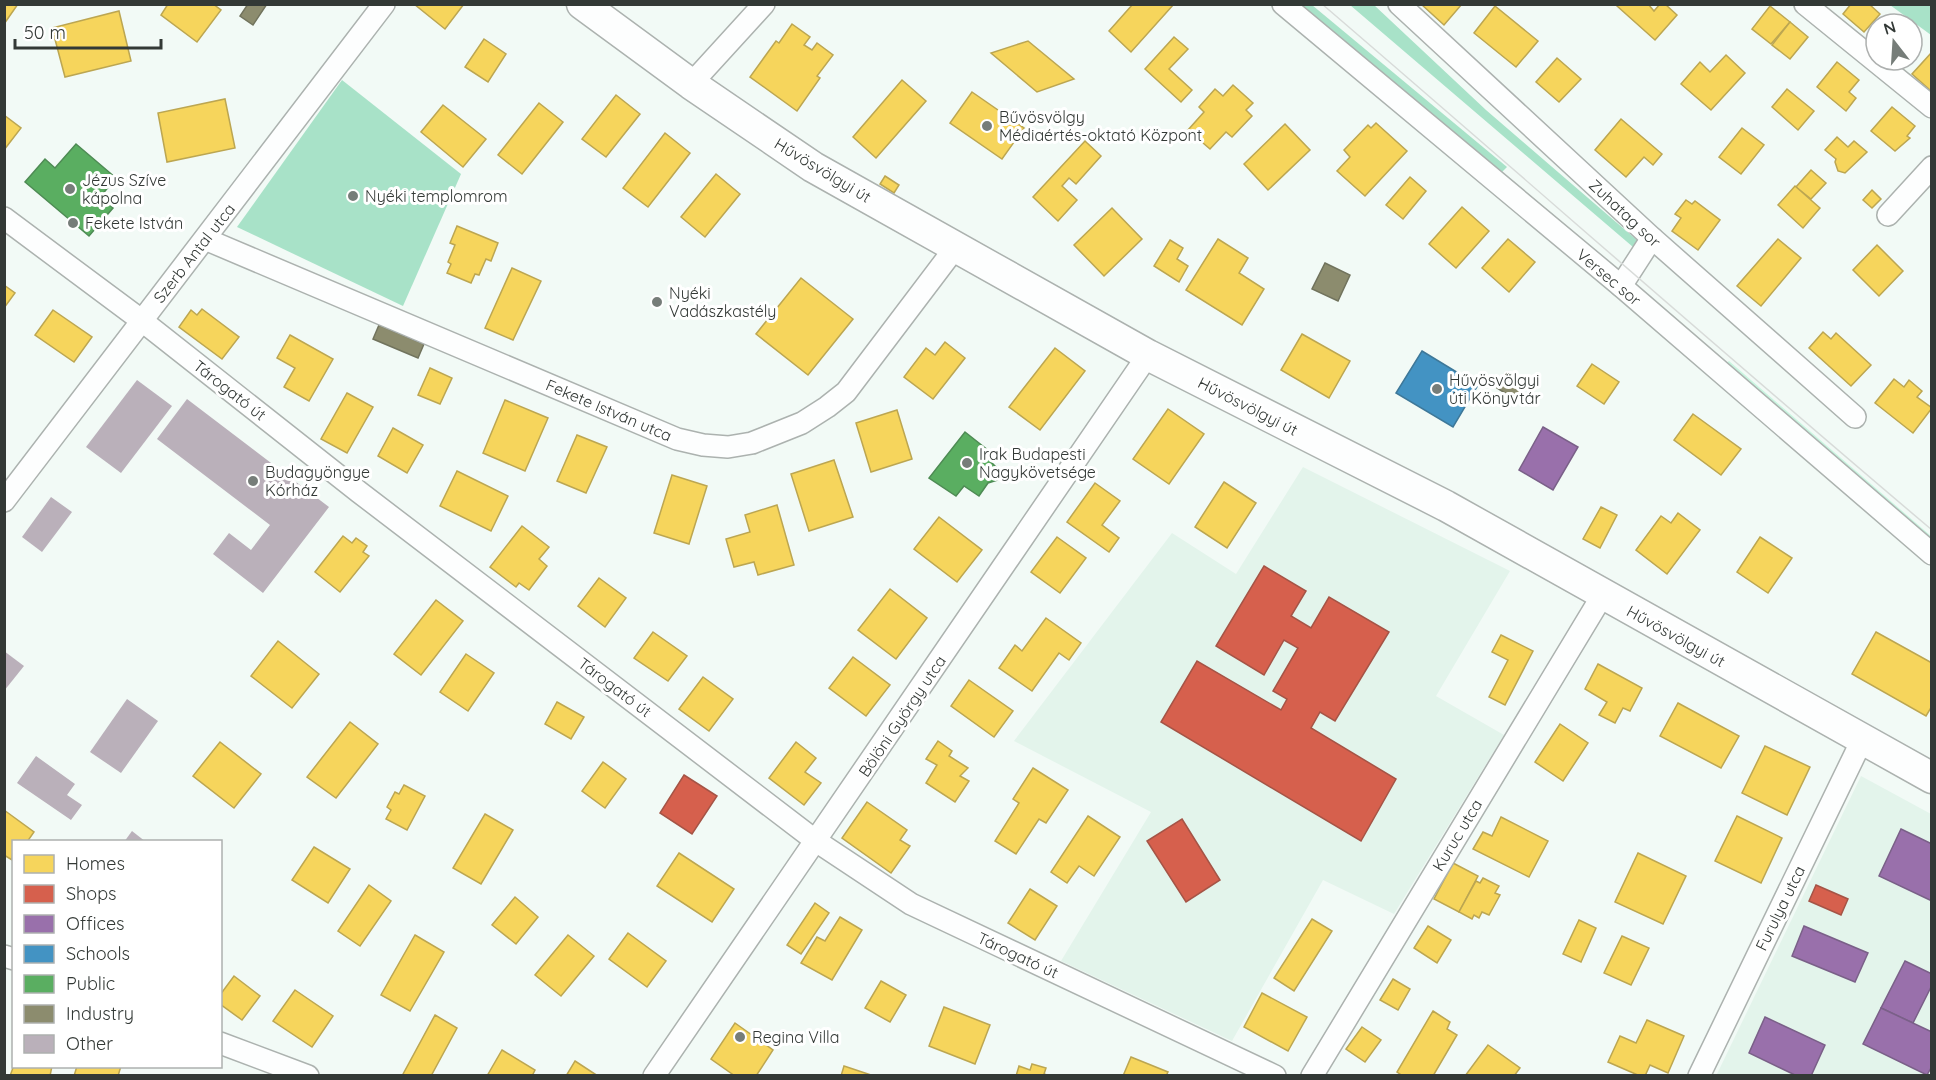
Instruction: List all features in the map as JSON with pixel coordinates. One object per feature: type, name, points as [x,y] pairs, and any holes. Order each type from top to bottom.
[{"type":"main road","name":"Hűvösvölgyi út","points":[[582,4],[692,84],[813,167],[1148,355],[1446,506],[1602,596],[1932,778]]},
{"type":"street","name":"Szerb Antal utca","points":[[4,501],[384,4]]},
{"type":"street","points":[[692,84],[764,4]]},
{"type":"street","name":"Versec sor","points":[[1283,4],[1620,286],[1932,554]]},
{"type":"street","name":"Zuhatag sor","points":[[1399,4],[1652,238],[1855,417]]},
{"type":"street","points":[[1805,4],[1932,107]]},
{"type":"street","points":[[1888,215],[1932,167]]},
{"type":"street","name":"Tárogató út","points":[[4,218],[141,320],[369,499],[816,841],[911,904],[1275,1076]]},
{"type":"street","points":[[1620,286],[1652,238]]},
{"type":"street","name":"Fekete István utca","points":[[205,239],[677,439],[703,445],[728,447],[774,436],[802,423],[846,392],[955,248]]},
{"type":"street","name":"Bölöni György utca","points":[[654,1076],[1148,355]]},
{"type":"street","name":"Kuruc utca","points":[[1312,1076],[1602,596]]},
{"type":"street","name":"Furulya utca","points":[[1699,1076],[1862,740]]},
{"type":"street","points":[[222,1044],[308,1076]]},
{"type":"shaded area","points":[[1303,467],[1510,571],[1436,696],[1504,735],[1394,914],[1323,880],[1232,1041],[1061,961],[1151,812],[1014,741],[1172,533],[1236,574]]},
{"type":"shaded area","points":[[1861,776],[1931,814],[1931,1075],[1716,1076]]},
{"type":"green space","points":[[1298,5],[1312,5],[1507,167],[1502,172]]},
{"type":"green space","points":[[1350,5],[1374,5],[1486,110],[1638,241],[1633,247]]},
{"type":"green space","points":[[1890,5],[1931,5],[1931,35],[1924,30],[1924,12],[1900,12]]},
{"type":"green space","points":[[342,80],[461,174],[403,306],[237,227]]},
{"type":"green space","points":[[1729,361],[1931,536],[1931,542],[1724,365]]},
{"type":"building: Homes","points":[[4,4],[18,4],[4,24]]},
{"type":"building: Homes","points":[[168,4],[213,4],[221,10],[197,42],[161,15]]},
{"type":"building: Homes","points":[[414,4],[464,4],[445,29]]},
{"type":"building: Homes","points":[[1133,4],[1174,4],[1131,52],[1109,31]]},
{"type":"building: Homes","points":[[1421,4],[1462,4],[1444,25]]},
{"type":"building: Homes","points":[[1619,4],[1648,4],[1654,11],[1660,4],[1665,4],[1677,15],[1655,40],[1617,6]]},
{"type":"building: Homes","points":[[1851,4],[1869,4],[1878,12],[1864,12],[1864,32],[1843,14]]},
{"type":"building: Homes","points":[[1495,6],[1538,41],[1516,67],[1474,33]]},
{"type":"building: Homes","points":[[1770,6],[1790,22],[1771,44],[1752,29]]},
{"type":"building: Homes","points":[[119,11],[131,61],[65,77],[52,28]]},
{"type":"building: Homes","points":[[1790,22],[1808,37],[1790,59],[1772,45]]},
{"type":"building: Homes","points":[[792,24],[810,37],[804,45],[812,50],[817,43],[833,55],[817,76],[820,78],[797,111],[750,77],[776,41],[779,43]]},
{"type":"building: Homes","points":[[1174,37],[1188,49],[1169,69],[1192,90],[1181,102],[1145,69]]},
{"type":"building: Homes","points":[[484,39],[506,54],[488,82],[465,67]]},
{"type":"building: Homes","points":[[1028,41],[1074,79],[1037,92],[991,53]]},
{"type":"building: Homes","points":[[1932,52],[1932,88],[1930,90],[1912,74],[1924,72],[1924,61]]},
{"type":"building: Homes","points":[[1726,55],[1745,73],[1711,110],[1681,84],[1700,62],[1710,72]]},
{"type":"building: Homes","points":[[1557,58],[1581,79],[1559,102],[1536,82]]},
{"type":"building: Homes","points":[[1837,62],[1859,80],[1849,92],[1856,98],[1846,111],[1817,87]]},
{"type":"building: Homes","points":[[902,80],[926,101],[876,158],[853,137]]},
{"type":"building: Homes","points":[[1233,85],[1253,103],[1246,110],[1252,116],[1232,137],[1226,132],[1210,149],[1188,130],[1204,112],[1199,107],[1215,89],[1223,96]]},
{"type":"building: Homes","points":[[1787,89],[1814,111],[1798,130],[1772,107]]},
{"type":"building: Homes","name":"Bűvösvölgy Médiaértés-oktató Központ","points":[[972,92],[1024,128],[1002,159],[950,123]]},
{"type":"building: Homes","points":[[616,95],[640,114],[606,157],[582,139]]},
{"type":"building: Homes","points":[[225,99],[235,148],[167,162],[158,113]]},
{"type":"building: Homes","points":[[539,103],[563,122],[522,174],[498,155]]},
{"type":"building: Homes","points":[[443,105],[486,139],[463,167],[421,132]]},
{"type":"building: Homes","points":[[1892,107],[1915,126],[1907,136],[1910,138],[1895,151],[1871,131]]},
{"type":"building: Homes","points":[[4,115],[21,128],[4,150]]},
{"type":"building: Homes","points":[[1621,119],[1662,154],[1653,165],[1644,157],[1626,177],[1595,150]]},
{"type":"building: Homes","points":[[1376,123],[1407,151],[1365,196],[1337,171],[1350,157],[1344,150],[1368,125],[1371,128]]},
{"type":"building: Homes","points":[[1285,124],[1310,150],[1268,190],[1244,164]]},
{"type":"building: Homes","points":[[1742,128],[1764,145],[1741,174],[1719,157]]},
{"type":"building: Homes","points":[[665,133],[690,153],[648,207],[623,188]]},
{"type":"building: Homes","points":[[1837,137],[1848,147],[1854,141],[1867,152],[1845,173],[1838,171],[1836,159],[1825,150]]},
{"type":"building: Homes","points":[[1085,141],[1101,156],[1076,184],[1069,178],[1062,186],[1077,200],[1058,221],[1033,197]]},
{"type":"building: Homes","points":[[1811,170],[1826,183],[1811,199],[1796,187]]},
{"type":"building: Homes","points":[[716,174],[740,194],[705,237],[681,217]]},
{"type":"building: Homes","points":[[885,176],[899,185],[894,193],[880,184]]},
{"type":"building: Homes","points":[[1410,177],[1426,191],[1403,219],[1386,205]]},
{"type":"building: Homes","points":[[1795,186],[1820,208],[1803,228],[1778,205]]},
{"type":"building: Homes","points":[[1872,190],[1881,199],[1872,208],[1863,200]]},
{"type":"building: Homes","points":[[1686,200],[1692,204],[1695,201],[1720,220],[1698,250],[1672,231],[1681,218],[1675,214]]},
{"type":"building: Homes","points":[[1462,207],[1489,231],[1456,268],[1429,244]]},
{"type":"building: Homes","points":[[1112,208],[1142,239],[1104,276],[1074,245]]},
{"type":"building: Homes","points":[[457,226],[498,243],[491,261],[486,259],[479,275],[475,274],[471,283],[447,273],[451,264],[448,262],[455,245],[450,243]]},
{"type":"building: Homes","points":[[1218,239],[1248,258],[1239,273],[1264,289],[1242,325],[1186,290]]},
{"type":"building: Homes","points":[[1508,239],[1535,262],[1509,292],[1482,268]]},
{"type":"building: Homes","points":[[1778,239],[1801,258],[1761,306],[1737,286]]},
{"type":"building: Homes","points":[[1170,240],[1183,248],[1177,259],[1188,266],[1179,282],[1154,266]]},
{"type":"building: Homes","points":[[1877,245],[1903,271],[1879,296],[1853,270]]},
{"type":"building: Homes","points":[[512,268],[541,281],[513,340],[485,328]]},
{"type":"building: Homes","points":[[801,278],[853,319],[808,375],[756,334]]},
{"type":"building: Homes","points":[[4,285],[15,293],[4,308]]},
{"type":"building: Homes","points":[[202,309],[239,337],[222,359],[179,327],[191,310],[197,315]]},
{"type":"building: Homes","points":[[53,310],[92,337],[74,362],[35,335]]},
{"type":"building: Homes","points":[[1823,332],[1831,339],[1836,333],[1871,365],[1851,386],[1809,348]]},
{"type":"building: Homes","points":[[1302,334],[1350,361],[1329,398],[1281,370]]},
{"type":"building: Homes","points":[[290,335],[333,359],[309,401],[284,387],[295,368],[277,358]]},
{"type":"building: Homes","points":[[945,342],[965,358],[933,399],[904,377],[926,348],[935,355]]},
{"type":"building: Homes","points":[[1055,348],[1085,371],[1040,430],[1009,407]]},
{"type":"building: Homes","points":[[1592,364],[1619,382],[1604,404],[1577,386]]},
{"type":"building: Homes","points":[[430,368],[452,378],[440,404],[418,395]]},
{"type":"building: Homes","points":[[1894,379],[1904,387],[1909,380],[1922,391],[1917,397],[1932,408],[1913,433],[1875,403]]},
{"type":"building: Homes","points":[[347,393],[373,407],[347,453],[321,439]]},
{"type":"building: Homes","points":[[505,400],[548,418],[525,471],[483,453]]},
{"type":"building: Homes","points":[[1168,409],[1204,434],[1169,484],[1133,459]]},
{"type":"building: Homes","points":[[897,410],[912,459],[871,472],[856,423]]},
{"type":"building: Homes","points":[[1693,414],[1741,449],[1721,475],[1674,440]]},
{"type":"building: Homes","points":[[393,428],[423,445],[407,473],[378,456]]},
{"type":"building: Homes","points":[[577,435],[607,447],[586,493],[557,481]]},
{"type":"building: Homes","points":[[834,460],[853,517],[809,531],[791,474]]},
{"type":"building: Homes","points":[[457,471],[508,496],[491,531],[440,506]]},
{"type":"building: Homes","points":[[672,475],[707,486],[689,544],[654,533]]},
{"type":"building: Homes","points":[[1224,482],[1256,503],[1227,548],[1195,527]]},
{"type":"building: Homes","points":[[1095,483],[1120,501],[1102,525],[1119,538],[1109,552],[1067,522]]},
{"type":"building: Homes","points":[[777,505],[794,565],[758,575],[754,562],[734,567],[726,539],[750,532],[745,515]]},
{"type":"building: Homes","points":[[1601,507],[1617,515],[1600,548],[1583,539]]},
{"type":"building: Homes","points":[[1678,513],[1700,530],[1667,574],[1636,550],[1661,516],[1671,523]]},
{"type":"building: Homes","points":[[939,517],[982,550],[957,582],[914,549]]},
{"type":"building: Homes","points":[[522,526],[549,547],[539,559],[547,566],[529,590],[519,583],[516,587],[490,567]]},
{"type":"building: Homes","points":[[343,536],[352,543],[356,538],[367,546],[363,552],[369,556],[340,592],[315,572]]},
{"type":"building: Homes","points":[[1057,537],[1086,558],[1060,593],[1031,572]]},
{"type":"building: Homes","points":[[1760,537],[1792,558],[1768,593],[1737,572]]},
{"type":"building: Homes","points":[[599,578],[626,598],[605,627],[578,606]]},
{"type":"building: Homes","points":[[890,589],[927,618],[896,659],[858,630]]},
{"type":"building: Homes","points":[[436,600],[463,621],[421,675],[394,654]]},
{"type":"building: Homes","points":[[1046,618],[1081,643],[1069,660],[1059,653],[1032,691],[999,668],[1015,645],[1022,651]]},
{"type":"building: Homes","points":[[653,632],[687,656],[668,681],[634,658]]},
{"type":"building: Homes","points":[[1876,632],[1932,663],[1932,706],[1926,716],[1852,674]]},
{"type":"building: Homes","points":[[1501,635],[1533,651],[1505,705],[1489,697],[1508,660],[1492,652]]},
{"type":"building: Homes","points":[[278,641],[319,674],[292,708],[251,676]]},
{"type":"building: Homes","points":[[466,654],[494,673],[468,711],[440,692]]},
{"type":"building: Homes","points":[[853,657],[890,685],[866,716],[829,688]]},
{"type":"building: Homes","points":[[1598,664],[1642,688],[1630,711],[1623,708],[1615,723],[1599,715],[1607,702],[1585,689]]},
{"type":"building: Homes","points":[[703,677],[733,699],[709,731],[679,709]]},
{"type":"building: Homes","points":[[969,680],[1013,711],[994,737],[951,706]]},
{"type":"building: Homes","points":[[557,702],[584,717],[571,739],[545,724]]},
{"type":"building: Homes","points":[[1678,703],[1739,736],[1721,768],[1660,736]]},
{"type":"building: Homes","points":[[350,722],[378,744],[336,798],[307,777]]},
{"type":"building: Homes","points":[[1560,724],[1588,743],[1563,781],[1535,762]]},
{"type":"building: Homes","points":[[938,741],[952,751],[949,756],[968,768],[960,776],[969,781],[955,802],[926,783],[937,765],[926,759]]},
{"type":"building: Homes","points":[[220,742],[261,774],[234,808],[193,776]]},
{"type":"building: Homes","points":[[796,742],[816,758],[805,772],[821,783],[804,805],[769,778]]},
{"type":"building: Homes","points":[[1765,746],[1810,767],[1787,815],[1742,793]]},
{"type":"building: Homes","points":[[603,762],[626,779],[605,808],[582,791]]},
{"type":"building: Homes","points":[[1033,768],[1068,790],[1046,823],[1039,819],[1016,854],[995,841],[1019,803],[1013,799]]},
{"type":"building: Homes","points":[[404,785],[425,796],[407,830],[386,819],[391,810],[387,807],[395,792],[399,794]]},
{"type":"building: Homes","points":[[867,802],[907,830],[900,840],[910,846],[891,873],[842,838]]},
{"type":"building: Homes","points":[[4,810],[34,832],[28,840],[12,840],[12,860],[4,855]]},
{"type":"building: Homes","points":[[485,814],[513,830],[481,884],[453,868]]},
{"type":"building: Homes","points":[[1088,816],[1120,837],[1094,876],[1079,866],[1067,883],[1051,872]]},
{"type":"building: Homes","points":[[1737,816],[1782,838],[1761,883],[1715,861]]},
{"type":"building: Homes","points":[[1501,817],[1548,841],[1529,877],[1473,849],[1483,832],[1492,836]]},
{"type":"building: Homes","points":[[314,847],[350,869],[328,903],[292,880]]},
{"type":"building: Homes","points":[[679,853],[734,889],[712,922],[657,886]]},
{"type":"building: Homes","points":[[1638,853],[1686,876],[1663,924],[1615,902]]},
{"type":"building: Homes","points":[[1453,863],[1478,876],[1459,912],[1434,899]]},
{"type":"building: Homes","points":[[1483,878],[1499,886],[1495,893],[1500,895],[1489,915],[1482,912],[1479,918],[1474,915],[1472,919],[1459,912],[1476,881],[1480,883]]},
{"type":"building: Homes","points":[[369,885],[391,901],[360,946],[338,931]]},
{"type":"building: Homes","points":[[1030,889],[1057,906],[1035,940],[1008,923]]},
{"type":"building: Homes","points":[[515,897],[538,917],[516,944],[492,925]]},
{"type":"building: Homes","points":[[815,903],[829,913],[801,954],[787,945]]},
{"type":"building: Homes","points":[[840,917],[862,930],[832,980],[801,963],[817,937],[825,941]]},
{"type":"building: Homes","points":[[1312,919],[1332,931],[1294,991],[1274,978]]},
{"type":"building: Homes","points":[[1579,920],[1596,928],[1581,962],[1563,954]]},
{"type":"building: Homes","points":[[1428,926],[1451,940],[1437,963],[1414,948]]},
{"type":"building: Homes","points":[[628,933],[666,961],[647,987],[609,959]]},
{"type":"building: Homes","points":[[415,935],[444,952],[410,1011],[381,995]]},
{"type":"building: Homes","points":[[568,935],[594,956],[561,996],[535,975]]},
{"type":"building: Homes","points":[[1622,936],[1649,948],[1631,985],[1604,973]]},
{"type":"building: Homes","points":[[234,976],[260,996],[242,1020],[222,1005],[222,992]]},
{"type":"building: Homes","points":[[1393,979],[1410,989],[1398,1010],[1380,1000]]},
{"type":"building: Homes","points":[[881,981],[906,995],[890,1022],[865,1008]]},
{"type":"building: Homes","points":[[295,990],[333,1016],[312,1047],[273,1021]]},
{"type":"building: Homes","points":[[1262,993],[1307,1017],[1288,1051],[1244,1027]]},
{"type":"building: Homes","points":[[944,1007],[990,1025],[975,1064],[929,1046]]},
{"type":"building: Homes","points":[[1433,1011],[1450,1022],[1447,1029],[1457,1035],[1433,1076],[1403,1076],[1397,1072]]},
{"type":"building: Homes","points":[[435,1015],[457,1028],[431,1076],[402,1076]]},
{"type":"building: Homes","points":[[1647,1020],[1684,1036],[1668,1073],[1650,1065],[1645,1076],[1640,1076],[1608,1062],[1620,1036],[1636,1043]]},
{"type":"building: Homes","name":"Regina Villa","points":[[735,1023],[773,1050],[756,1076],[735,1076],[711,1059]]},
{"type":"building: Homes","points":[[1362,1027],[1381,1040],[1365,1062],[1346,1049]]},
{"type":"building: Homes","points":[[1488,1045],[1520,1068],[1514,1076],[1465,1076]]},
{"type":"building: Homes","points":[[502,1050],[535,1070],[532,1076],[487,1076]]},
{"type":"building: Homes","points":[[1131,1057],[1168,1072],[1166,1076],[1123,1076]]},
{"type":"building: Homes","points":[[575,1061],[598,1076],[566,1076]]},
{"type":"building: Homes","points":[[1032,1064],[1046,1068],[1044,1074],[1050,1076],[1016,1076],[1019,1066],[1030,1070]]},
{"type":"building: Homes","points":[[844,1066],[874,1076],[841,1076]]},
{"type":"building: Homes","points":[[13,1068],[52,1068],[50,1076],[10,1076]]},
{"type":"building: Homes","points":[[76,1068],[120,1068],[118,1076],[74,1076]]},
{"type":"building: Shops","points":[[1264,566],[1306,591],[1291,616],[1311,628],[1329,597],[1389,632],[1335,721],[1320,712],[1311,728],[1396,779],[1361,841],[1161,722],[1197,661],[1281,710],[1287,699],[1273,691],[1298,648],[1284,640],[1264,675],[1216,646]]},
{"type":"building: Shops","points":[[684,775],[717,796],[692,834],[660,813]]},
{"type":"building: Shops","points":[[1182,819],[1220,880],[1186,902],[1147,841]]},
{"type":"building: Shops","points":[[1816,885],[1848,899],[1841,915],[1809,901]]},
{"type":"building: Offices","points":[[1543,427],[1578,447],[1553,490],[1519,470]]},
{"type":"building: Offices","points":[[1901,829],[1932,844],[1932,901],[1879,876]]},
{"type":"building: Offices","points":[[1804,926],[1868,953],[1855,982],[1792,956]]},
{"type":"building: Offices","points":[[1905,961],[1932,974],[1932,985],[1913,1023],[1881,1008]]},
{"type":"building: Offices","points":[[1881,1008],[1932,1032],[1932,1066],[1927,1075],[1863,1044]]},
{"type":"building: Offices","points":[[1765,1017],[1825,1045],[1811,1076],[1797,1076],[1749,1053]]},
{"type":"building: Schools","name":"Hűvösvölgyi úti Könyvtár","points":[[1422,351],[1478,385],[1453,427],[1396,393]]},
{"type":"building: Public","name":"Jézus Szíve kápolna","points":[[76,144],[116,178],[100,197],[113,208],[89,236],[25,182],[45,159],[55,168]]},
{"type":"building: Public","name":"Irak Budapesti Nagykövetsége","points":[[965,432],[994,455],[990,461],[1001,472],[1001,479],[988,483],[979,496],[964,486],[956,496],[929,478]]},
{"type":"building: Industry","points":[[248,4],[267,4],[253,25],[240,16]]},
{"type":"building: Industry","points":[[1325,263],[1350,275],[1338,301],[1312,289]]},
{"type":"building: Industry","points":[[379,325],[424,344],[418,358],[373,339]]},
{"type":"building: Industry","points":[[1507,373],[1526,385],[1516,400],[1497,388]]},
{"type":"building: Other","points":[[137,380],[172,406],[121,473],[86,447]]},
{"type":"building: Other","name":"Budagyöngye Kórház","points":[[187,399],[329,507],[263,593],[213,554],[229,533],[251,550],[270,525],[157,439]]},
{"type":"building: Other","points":[[51,497],[72,512],[42,552],[22,537]]},
{"type":"building: Other","points":[[4,651],[24,666],[4,691]]},
{"type":"building: Other","points":[[127,699],[158,721],[121,773],[90,752]]},
{"type":"building: Other","points":[[36,756],[75,784],[67,795],[82,805],[71,820],[17,783]]},
{"type":"building: Other","points":[[132,831],[143,840],[125,840]]},
{"type":"tram line","points":[[1322,4],[1932,530]]},
{"type":"place","name":"Bűvösvölgy Médiaértés-oktató Központ","points":[[987,126]]},
{"type":"place","name":"Jézus Szíve kápolna","points":[[70,189]]},
{"type":"place","name":"Nyéki templomrom","points":[[353,196]]},
{"type":"place","name":"Fekete István","points":[[73,223]]},
{"type":"place","name":"Nyéki Vadászkastély","points":[[657,302]]},
{"type":"place","name":"Hűvösvölgyi úti Könyvtár","points":[[1437,389]]},
{"type":"place","name":"Irak Budapesti Nagykövetsége","points":[[967,463]]},
{"type":"place","name":"Budagyöngye Kórház","points":[[253,481]]},
{"type":"place","name":"Regina Villa","points":[[740,1037]]}]
